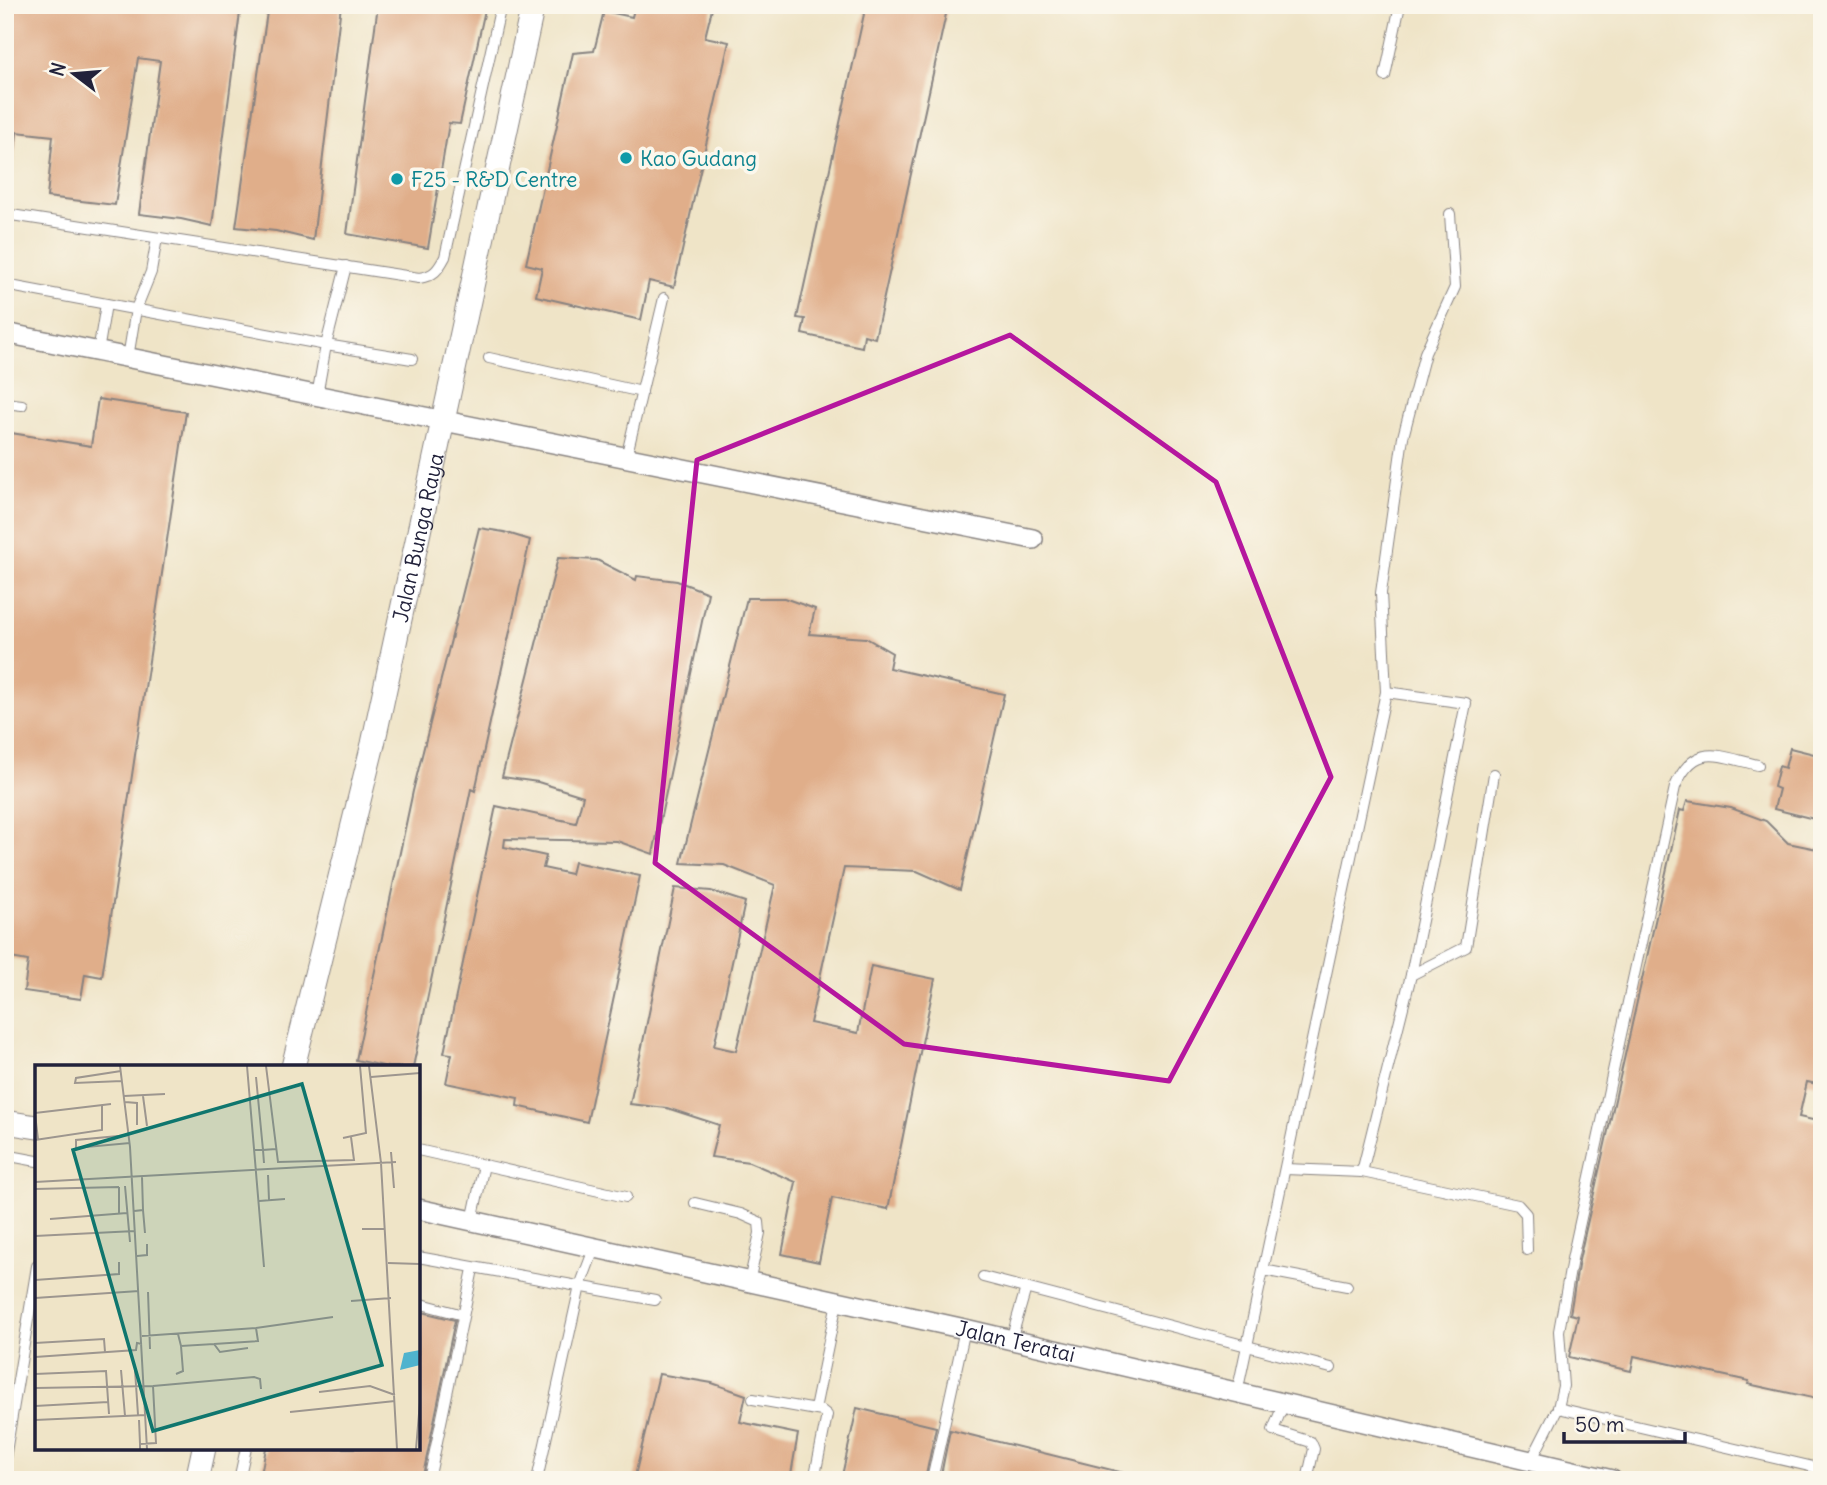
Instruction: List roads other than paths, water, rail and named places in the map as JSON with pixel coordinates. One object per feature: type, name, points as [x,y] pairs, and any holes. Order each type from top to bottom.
[{"type":"street","name":"Jalan Bunga Raya","points":[[293,1065],[373,744],[533,5]]},
{"type":"street","points":[[5,333],[1032,539]]},
{"type":"street","points":[[6,1126],[35,1127]]},
{"type":"street","name":"Jalan Teratai","points":[[420,1209],[965,1329],[1612,1480]]},
{"type":"street","points":[[197,1480],[204,1450]]},
{"type":"street","points":[[1525,1480],[1531,1461]]},
{"type":"lane","points":[[5,214],[419,278],[430,276],[439,269],[445,257],[501,5]]},
{"type":"lane","points":[[1385,76],[1401,5]]},
{"type":"lane","points":[[1237,1392],[1386,692],[1381,593],[1403,437],[1424,353],[1455,287],[1450,214]]},
{"type":"lane","points":[[128,358],[136,309],[151,272],[156,238]]},
{"type":"lane","points":[[317,396],[326,345],[346,266]]},
{"type":"lane","points":[[5,285],[412,359]]},
{"type":"lane","points":[[626,458],[664,298]]},
{"type":"lane","points":[[98,352],[106,303]]},
{"type":"lane","points":[[489,358],[642,392]]},
{"type":"lane","points":[[5,403],[22,405]]},
{"type":"lane","points":[[1362,1172],[1411,975],[1466,704],[1386,692]]},
{"type":"lane","points":[[1531,1461],[1559,1408],[1563,1386],[1559,1331],[1570,1271],[1675,787],[1681,773],[1690,762],[1698,758],[1710,755],[1758,765]]},
{"type":"lane","points":[[1411,975],[1466,947],[1494,774]]},
{"type":"lane","points":[[420,1150],[626,1196]]},
{"type":"lane","points":[[5,1155],[35,1161]]},
{"type":"lane","points":[[472,1221],[484,1164]]},
{"type":"lane","points":[[1285,1169],[1362,1172],[1518,1205],[1526,1214],[1527,1250]]},
{"type":"lane","points":[[695,1203],[741,1214],[759,1222],[760,1233],[749,1282]]},
{"type":"lane","points":[[537,1480],[580,1286],[594,1249]]},
{"type":"lane","points":[[420,1257],[655,1300]]},
{"type":"lane","points":[[429,1480],[473,1269]]},
{"type":"lane","points":[[1263,1270],[1347,1286]]},
{"type":"lane","points":[[983,1277],[1331,1368]]},
{"type":"lane","points":[[5,1458],[35,1278]]},
{"type":"lane","points":[[1011,1340],[1026,1288]]},
{"type":"lane","points":[[815,1409],[837,1301]]},
{"type":"lane","points":[[420,1304],[463,1315]]},
{"type":"lane","points":[[932,1480],[965,1329]]},
{"type":"lane","points":[[753,1399],[822,1410],[828,1417],[814,1480]]},
{"type":"lane","points":[[1284,1403],[1273,1430],[1311,1442],[1314,1449],[1307,1480]]},
{"type":"lane","points":[[1559,1408],[1822,1469]]},
{"type":"lane","points":[[239,1480],[246,1450]]},
{"type":"place","name":"Kao Gudang","points":[[626,158]]},
{"type":"place","name":"F25 - R&D Centre","points":[[397,179]]}]
